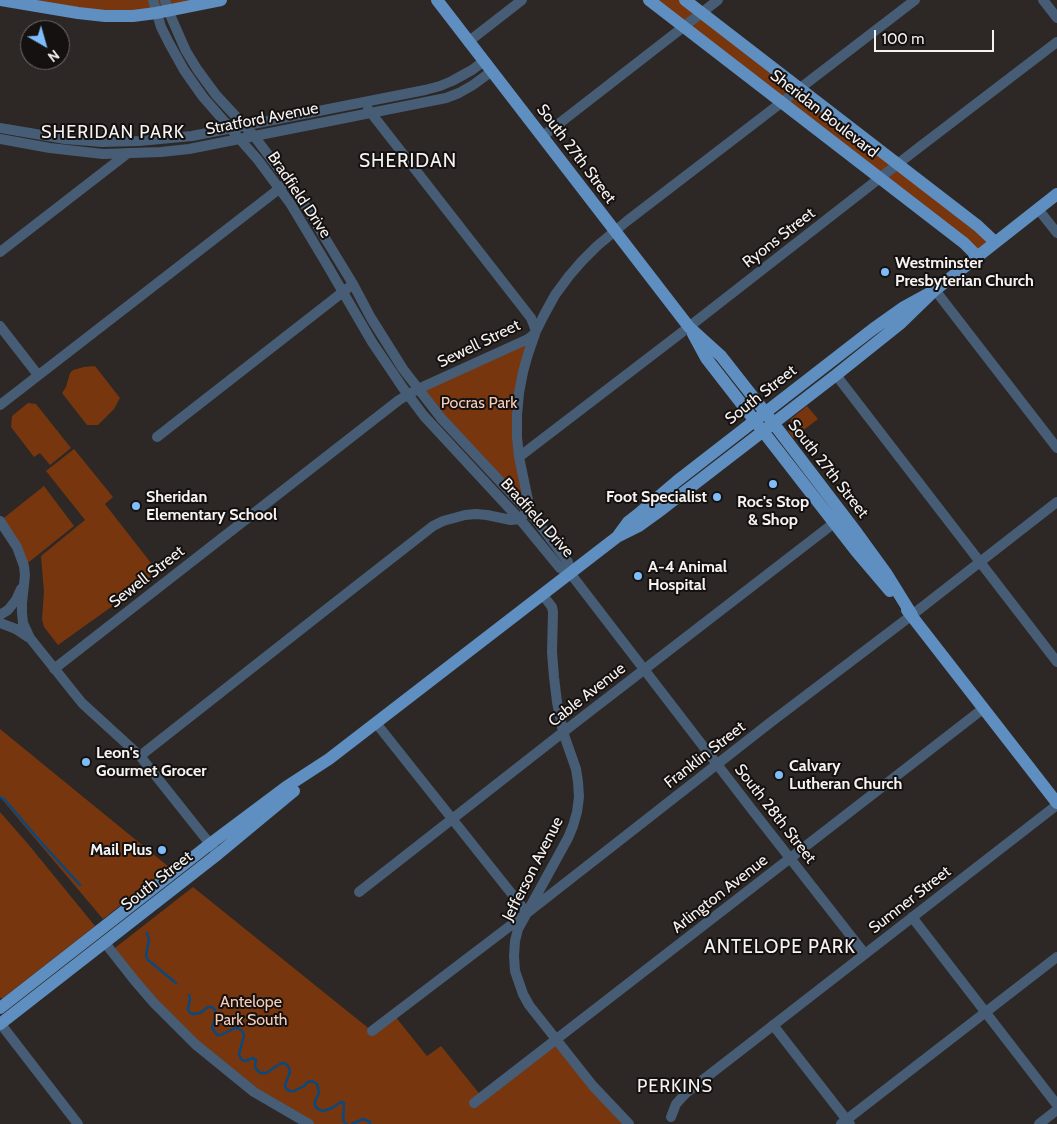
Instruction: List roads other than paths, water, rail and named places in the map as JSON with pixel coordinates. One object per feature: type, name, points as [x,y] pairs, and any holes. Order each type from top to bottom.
[{"type":"main road","points":[[0,0],[78,13],[105,16],[133,16],[161,6],[221,0]]},
{"type":"main road","name":"South 27th Street","points":[[437,0],[689,327],[706,358],[764,422],[851,526],[886,573],[912,615]]},
{"type":"main road","name":"Sheridan Boulevard","points":[[650,0],[964,243],[977,256]]},
{"type":"main road","name":"Sheridan Boulevard","points":[[685,0],[978,226],[995,242]]},
{"type":"main road","name":"South Street","points":[[764,422],[836,375],[901,323],[935,290],[1057,194]]},
{"type":"main road","name":"South Street","points":[[0,1008],[296,790],[329,759],[617,537],[645,522],[873,329],[904,307],[935,290]]},
{"type":"main road","name":"South 27th Street","points":[[764,422],[834,523],[882,583],[912,615],[1057,804]]},
{"type":"main road","name":"South Street","points":[[0,1023],[105,943],[214,849]]},
{"type":"street","points":[[468,42],[522,0]]},
{"type":"street","points":[[543,136],[718,0]]},
{"type":"street","name":"Sewell Street","points":[[54,669],[408,395],[528,339],[536,331],[552,301],[569,276],[592,251],[915,0]]},
{"type":"street","points":[[1043,0],[1057,18]]},
{"type":"street","name":"Bradfield Drive","points":[[161,6],[197,69],[216,95],[254,136],[289,181],[314,219],[384,339],[418,390],[468,448],[552,539],[568,562],[570,573]]},
{"type":"street","name":"Bradfield Drive","points":[[161,6],[169,43],[184,70],[203,97],[258,160],[279,188],[300,219],[372,342],[408,395],[436,430],[519,519],[560,568],[570,573]]},
{"type":"street","name":"Ryons Street","points":[[519,457],[1057,42]]},
{"type":"street","name":"Stratford Avenue","points":[[0,128],[65,139],[102,142],[192,136],[440,86],[472,70],[488,66]]},
{"type":"street","name":"Stratford Avenue","points":[[0,139],[103,154],[189,149],[446,98],[459,93],[473,84],[488,66]]},
{"type":"street","points":[[140,756],[433,526],[454,518],[470,515],[487,515],[511,520],[519,519],[528,511],[529,502],[519,457],[517,422],[523,372],[536,331],[531,318],[370,113],[364,102]]},
{"type":"street","points":[[0,252],[127,154],[139,141]]},
{"type":"street","points":[[0,405],[289,181]]},
{"type":"street","points":[[1038,209],[1057,233]]},
{"type":"street","points":[[157,437],[353,284]]},
{"type":"street","points":[[935,290],[1057,448]]},
{"type":"street","points":[[0,326],[38,375]]},
{"type":"street","points":[[836,375],[1057,662]]},
{"type":"street","name":"Franklin Street","points":[[372,1031],[1057,502]]},
{"type":"street","points":[[0,521],[22,557],[25,575],[16,600],[8,610],[0,615]]},
{"type":"street","name":"Cable Avenue","points":[[359,892],[834,523]]},
{"type":"street","name":"South 28th Street","points":[[570,573],[865,954]]},
{"type":"street","points":[[23,583],[23,623],[30,638],[85,706],[140,756],[214,849]]},
{"type":"street","name":"Jefferson Avenue","points":[[542,594],[552,607],[553,612],[552,652],[557,702],[576,769],[579,797],[577,812],[568,838],[521,922],[515,941],[515,971],[529,1005],[593,1086],[629,1124]]},
{"type":"street","points":[[0,623],[16,629],[30,638]]},
{"type":"street","name":"Arlington Avenue","points":[[474,1103],[984,708]]},
{"type":"street","points":[[376,723],[527,913]]},
{"type":"street","name":"Sumner Street","points":[[670,1116],[676,1104],[686,1093],[1057,804]]},
{"type":"street","points":[[912,917],[1057,1105]]},
{"type":"street","points":[[105,943],[154,1003],[194,1044],[254,1092],[309,1124]]},
{"type":"street","points":[[773,1025],[846,1123],[1057,957]]},
{"type":"street","points":[[0,1023],[78,1124]]},
{"type":"street","points":[[1038,1124],[1057,1110]]},
{"type":"waterway","points":[[0,797],[4,799],[80,885]]},
{"type":"waterway","points":[[147,933],[149,940],[146,956],[148,960],[176,983]]},
{"type":"waterway","points":[[189,995],[188,1009],[190,1013],[200,1013],[208,1007],[212,1007],[215,1010],[216,1015],[212,1028],[217,1035],[235,1028],[242,1031],[244,1036],[239,1054],[241,1059],[245,1061],[253,1058],[256,1060],[256,1069],[260,1073],[266,1073],[282,1063],[286,1064],[290,1072],[285,1087],[289,1091],[294,1091],[308,1082],[314,1082],[317,1084],[319,1093],[315,1106],[323,1111],[341,1102],[344,1103],[343,1119],[347,1124]]},
{"type":"waterway","points":[[352,1124],[363,1119],[370,1122],[370,1124]]},
{"type":"place","name":"Westminster Presbyterian Church","points":[[885,272]]},
{"type":"place","name":"Roc's Stop & Shop","points":[[773,484]]},
{"type":"place","name":"Foot Specialist","points":[[717,497]]},
{"type":"place","name":"Sheridan Elementary School","points":[[136,506]]},
{"type":"place","name":"A-4 Animal Hospital","points":[[638,576]]},
{"type":"place","name":"Leon's Gourmet Grocer","points":[[86,762]]},
{"type":"place","name":"Calvary Lutheran Church","points":[[779,775]]},
{"type":"place","name":"Mail Plus","points":[[162,850]]},
{"type":"district","name":"SHERIDAN PARK","points":[[113,133]]},
{"type":"district","name":"SHERIDAN","points":[[408,161]]},
{"type":"district","name":"ANTELOPE PARK","points":[[780,947]]},
{"type":"district","name":"PERKINS","points":[[675,1087]]},
{"type":"park label","name":"Pocras Park","points":[[479,403]]},
{"type":"park label","name":"Antelope Park South","points":[[251,1011]]}]
